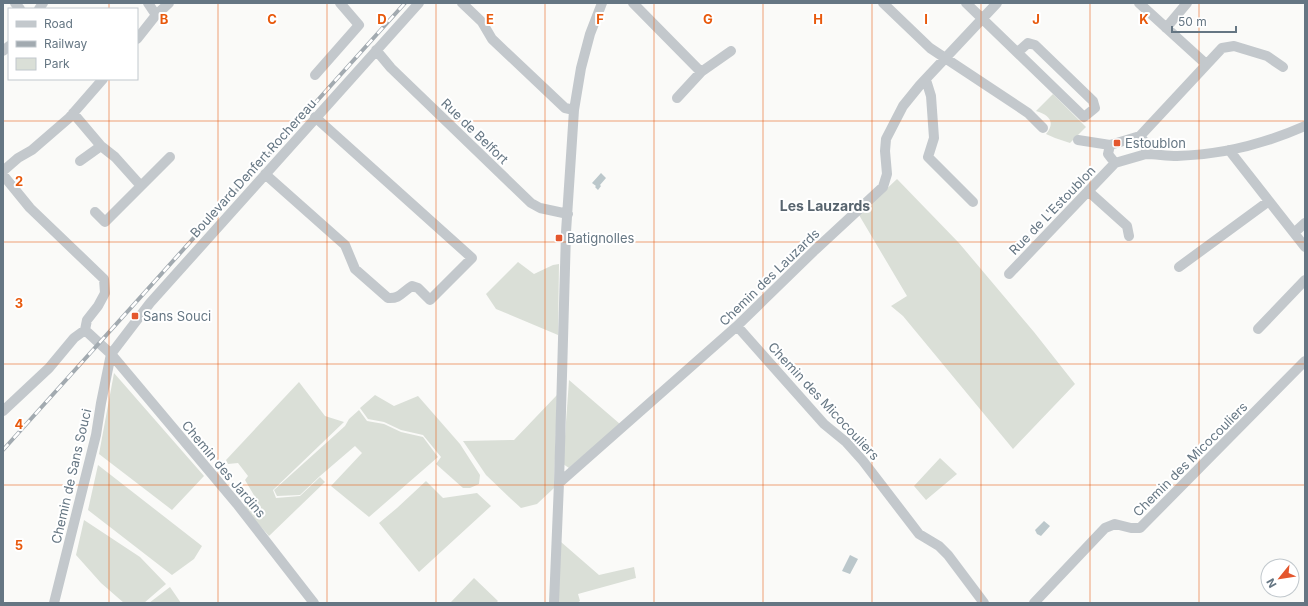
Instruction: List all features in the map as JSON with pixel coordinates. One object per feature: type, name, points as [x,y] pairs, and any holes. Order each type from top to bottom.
[{"type":"street","points":[[148,3],[156,15]]},
{"type":"street","points":[[138,38],[156,15],[168,3]]},
{"type":"street","points":[[315,75],[359,25],[340,3]]},
{"type":"street","name":"Boulevard Denfert Rochereau","points":[[111,354],[150,303],[419,3]]},
{"type":"street","points":[[462,3],[482,22],[492,38],[565,108],[574,110]]},
{"type":"street","points":[[554,603],[566,232],[574,110],[582,61],[590,34],[602,3]]},
{"type":"street","points":[[633,3],[701,72]]},
{"type":"street","points":[[883,3],[930,48],[1028,113],[1043,128]]},
{"type":"street","points":[[966,3],[1084,117],[1094,108],[1093,100],[1035,44],[1028,43],[1018,52]]},
{"type":"street","name":"Chemin des Lauzards","points":[[559,483],[737,326],[815,250],[883,188],[887,174],[885,151],[886,139],[903,106],[920,85],[997,3]]},
{"type":"street","points":[[1139,3],[1206,64]]},
{"type":"street","points":[[1166,28],[1187,3]]},
{"type":"street","points":[[1078,140],[1110,145],[1140,136],[1222,48],[1234,46],[1268,56],[1283,67]]},
{"type":"street","name":"Rue de Belfort","points":[[376,50],[392,68],[531,203],[540,208],[568,214]]},
{"type":"street","points":[[677,98],[701,72],[731,51]]},
{"type":"street","points":[[3,170],[18,158],[32,150],[73,113],[102,80]]},
{"type":"street","points":[[926,80],[931,96],[934,138],[928,158],[973,202]]},
{"type":"street","points":[[73,113],[101,146],[115,157],[141,186]]},
{"type":"street","points":[[265,174],[345,245],[355,268],[388,298],[398,297],[412,286],[418,288],[430,300],[472,258],[315,118]]},
{"type":"street","points":[[1110,145],[1108,154],[1114,163],[1146,154],[1176,156],[1209,154],[1249,146],[1281,137],[1305,126]]},
{"type":"street","points":[[1140,136],[1146,144],[1146,154]]},
{"type":"street","points":[[80,161],[101,146]]},
{"type":"street","points":[[1229,150],[1305,247]]},
{"type":"street","points":[[95,212],[105,222],[170,157]]},
{"type":"street","name":"Rue de L'Estoublon","points":[[1009,274],[1114,163]]},
{"type":"street","points":[[3,175],[30,208],[104,279],[105,293],[98,306],[87,320],[85,330],[74,338],[49,368],[3,411]]},
{"type":"street","points":[[1088,191],[1127,226],[1129,236]]},
{"type":"street","points":[[1179,267],[1269,201]]},
{"type":"street","points":[[1294,233],[1305,223]]},
{"type":"street","points":[[1258,329],[1305,280]]},
{"type":"street","name":"Chemin des Micocouliers","points":[[737,326],[824,424],[846,442],[863,461],[920,534],[939,546],[948,555],[984,603]]},
{"type":"street","name":"Chemin des Jardins","points":[[85,330],[111,354],[237,504],[314,603]]},
{"type":"street","name":"Chemin de Sans Souci","points":[[54,603],[96,435],[111,354]]},
{"type":"street","name":"Chemin des Micocouliers","points":[[1034,603],[1105,528],[1115,524],[1131,528],[1140,528],[1305,361]]},
{"type":"green space","points":[[1053,94],[1086,127],[1070,143],[1046,134],[1051,123],[1050,120],[1048,117],[1036,111]]},
{"type":"green space","points":[[897,179],[959,243],[1034,332],[1075,384],[1013,449],[903,316],[891,306],[907,296],[859,215]]},
{"type":"green space","points":[[518,262],[534,274],[553,265],[559,264],[558,335],[496,309],[486,294]]},
{"type":"green space","points":[[114,373],[204,476],[172,510],[99,454]]},
{"type":"green space","points":[[569,380],[620,424],[569,468],[563,464]]},
{"type":"green space","points":[[299,382],[325,416],[344,422],[273,490],[276,498],[300,496],[320,477],[325,482],[269,536],[244,508],[255,497],[245,480],[248,476],[238,463],[228,464],[226,460]]},
{"type":"green space","points":[[375,395],[394,406],[418,396],[460,444],[480,475],[479,484],[470,488],[463,488],[436,464],[441,457],[423,435],[401,430],[384,422],[368,419],[360,408]]},
{"type":"green space","points":[[557,395],[554,488],[537,504],[521,508],[486,475],[463,441],[514,440]]},
{"type":"green space","points":[[359,410],[367,421],[384,424],[401,432],[423,437],[438,457],[369,517],[331,486],[362,453],[355,446],[300,495],[277,496],[274,490],[345,426],[349,419]]},
{"type":"green space","points":[[940,458],[957,474],[926,500],[914,486]]},
{"type":"green space","points":[[98,465],[202,546],[194,559],[172,575],[88,510]]},
{"type":"green space","points":[[426,481],[443,498],[477,493],[491,506],[419,572],[379,523]]},
{"type":"green space","points":[[84,520],[140,557],[166,584],[144,603],[124,603],[101,583],[76,555]]},
{"type":"green space","points":[[561,542],[599,575],[634,567],[636,578],[578,594],[580,601],[577,603],[558,603]]},
{"type":"green space","points":[[474,578],[498,601],[496,603],[452,603],[451,602]]},
{"type":"green space","points":[[170,587],[181,603],[149,603]]},
{"type":"shaded area","points":[[601,173],[606,178],[598,190],[592,183]]},
{"type":"shaded area","points":[[1044,521],[1050,526],[1041,536],[1037,534],[1035,530]]},
{"type":"shaded area","points":[[850,555],[858,559],[850,574],[842,571]]},
{"type":"railway","points":[[3,450],[405,3]]},
{"type":"place","name":"Estoublon","points":[[1117,143]]},
{"type":"place","name":"Batignolles","points":[[559,238]]},
{"type":"place","name":"Sans Souci","points":[[135,316]]},
{"type":"district","name":"Les Lauzards","points":[[825,205]]}]
